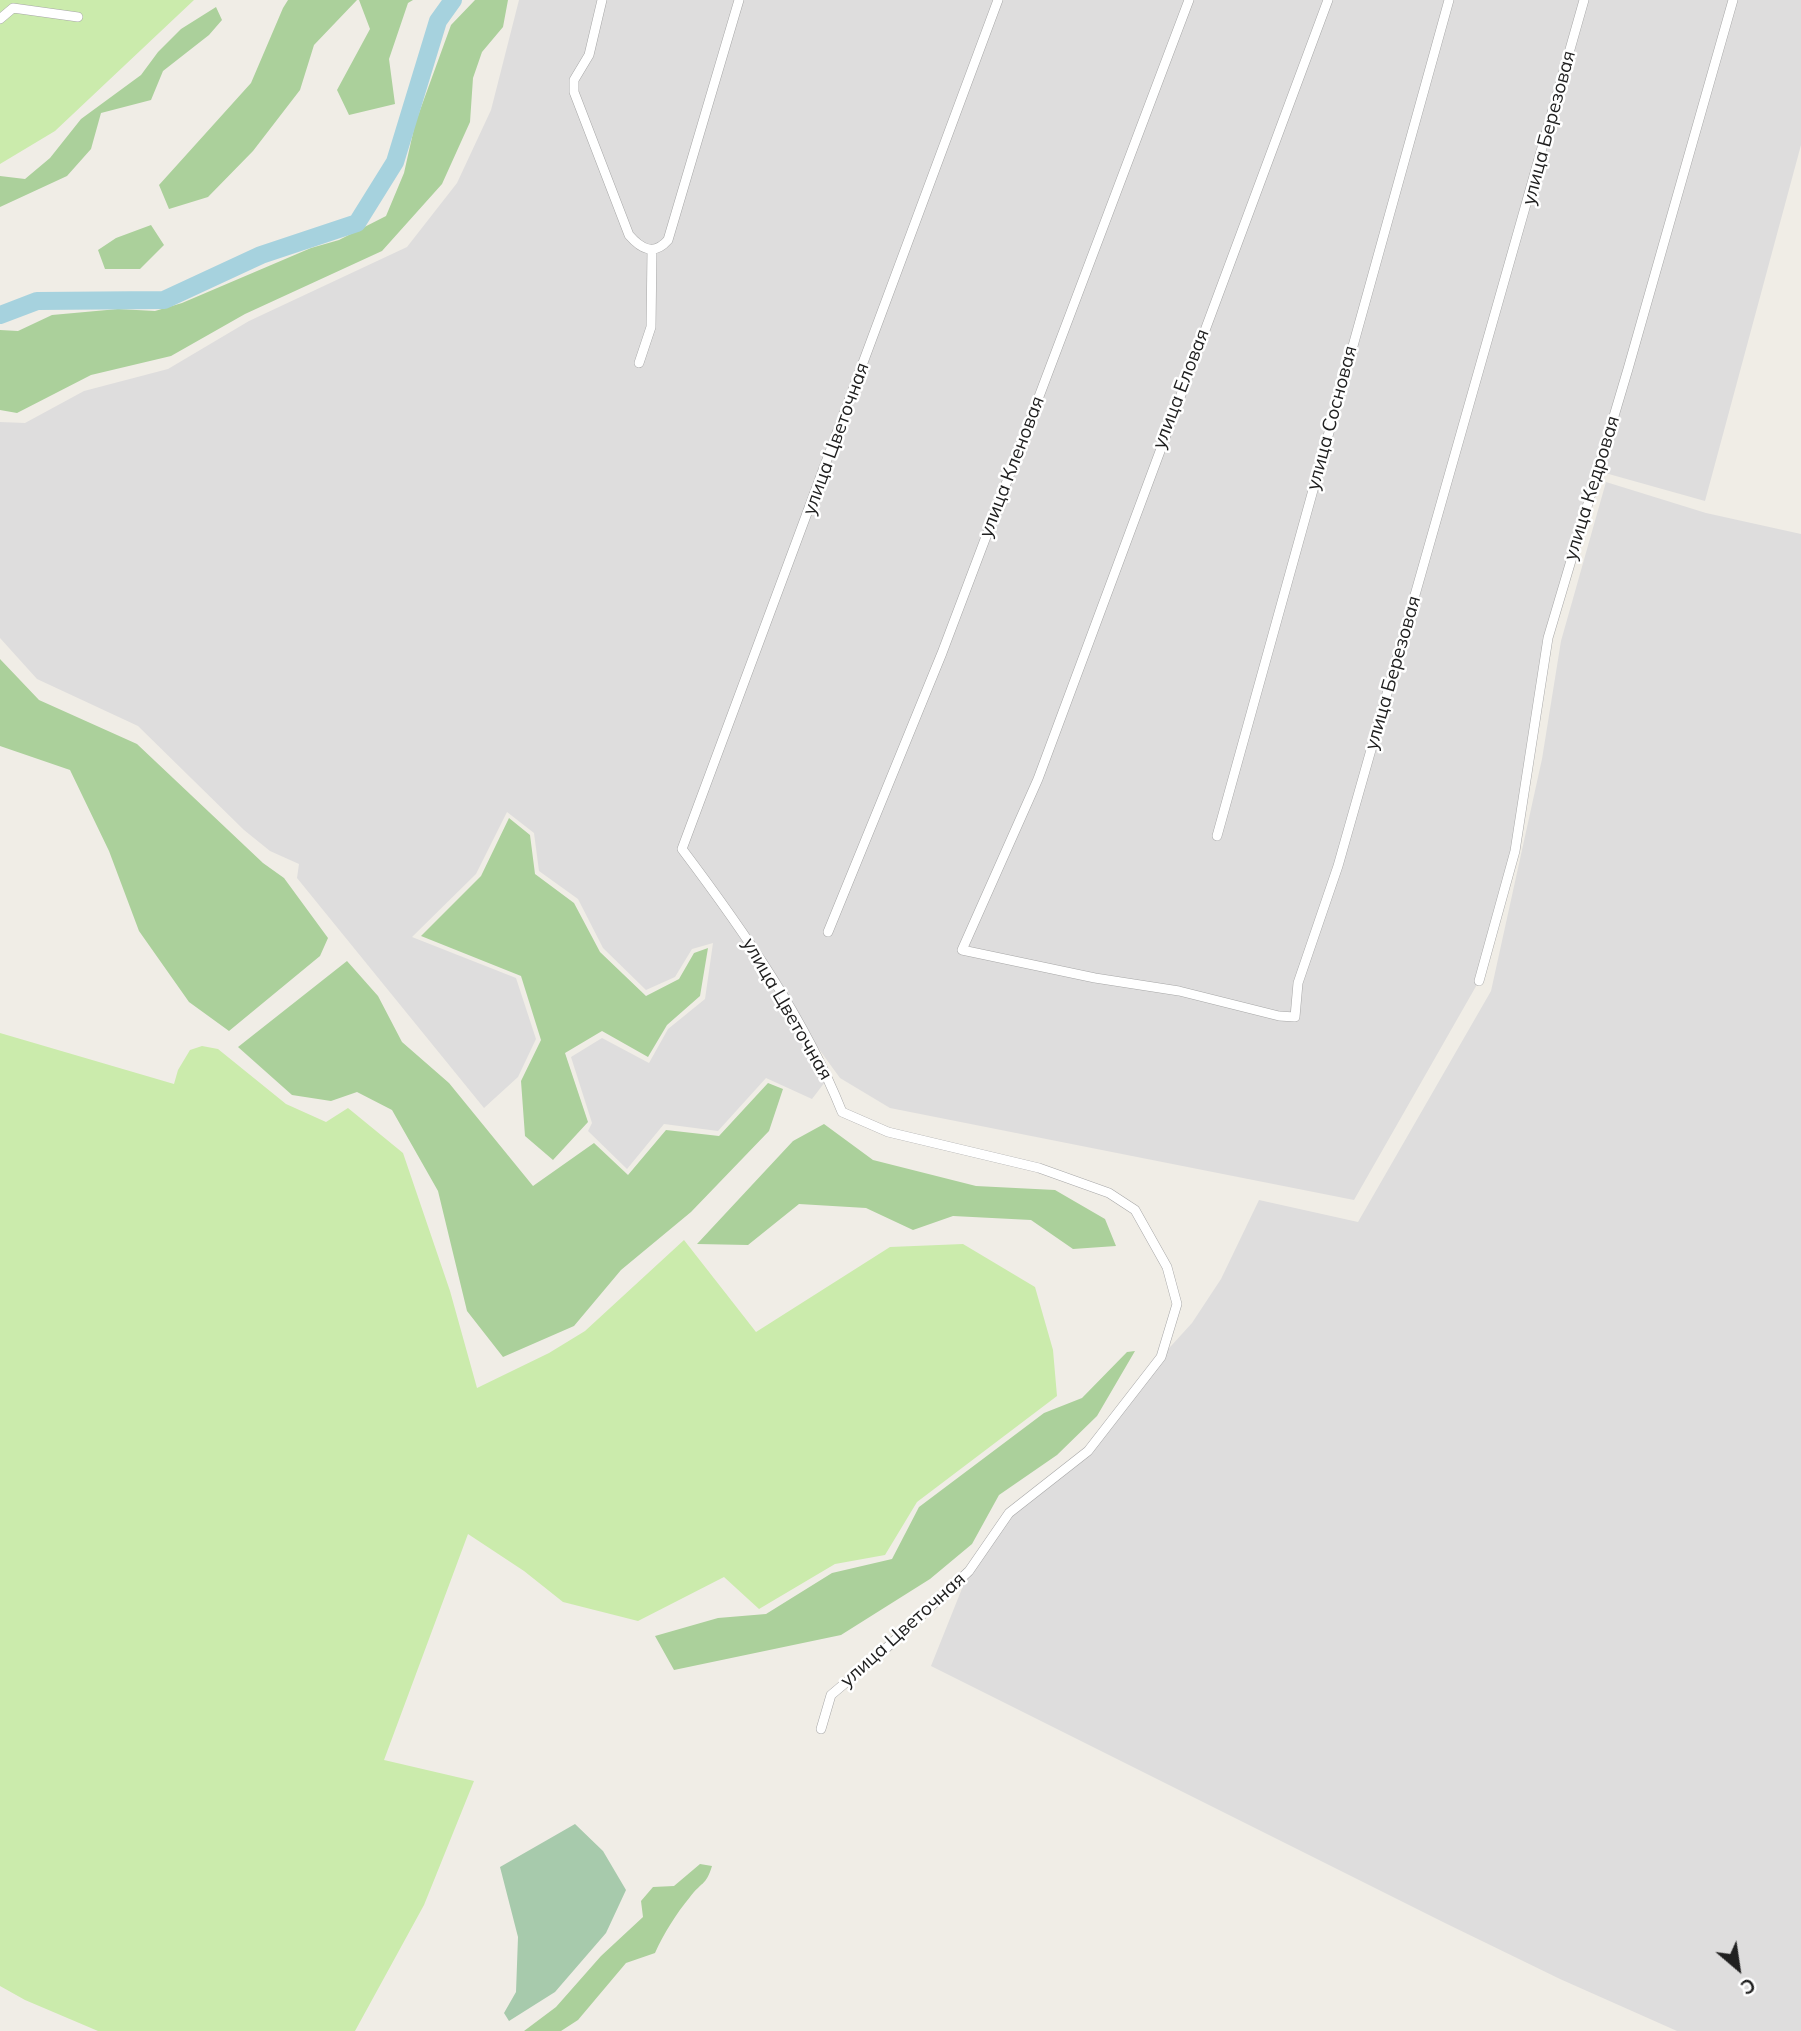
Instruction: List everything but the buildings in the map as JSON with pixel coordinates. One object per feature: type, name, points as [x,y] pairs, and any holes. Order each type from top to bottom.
[{"type":"street","points":[[602,0],[589,55],[574,80],[574,92],[629,235],[639,247],[652,250],[662,247],[668,240],[739,0]]},
{"type":"street","name":"улица Цветочная","points":[[821,1729],[831,1695],[882,1652],[969,1571],[1009,1513],[1088,1451],[1161,1357],[1177,1304],[1167,1267],[1135,1210],[1109,1192],[1040,1168],[888,1132],[842,1112],[828,1078],[798,1022],[730,913],[682,849],[998,0]]},
{"type":"street","name":"улица Кленовая","points":[[828,932],[942,653],[1189,0]]},
{"type":"street","name":"улица Еловая","points":[[962,950],[1038,779],[1328,0]]},
{"type":"street","name":"улица Сосновая","points":[[1217,835],[1449,0]]},
{"type":"street","name":"улица Березовая","points":[[962,950],[1095,978],[1179,991],[1279,1016],[1295,1017],[1298,983],[1338,866],[1584,0]]},
{"type":"street","name":"улица Кедровая","points":[[1479,981],[1515,851],[1548,638],[1733,0]]},
{"type":"street","points":[[0,19],[13,8],[78,17]]},
{"type":"street","points":[[639,363],[651,327],[652,250]]},
{"type":"shaded area","points":[[519,0],[1801,0],[1801,145],[1705,501],[1598,471],[1548,638],[1515,851],[1479,981],[1354,1200],[890,1108],[840,1078],[797,1019],[828,1078],[812,1099],[766,1078],[718,1131],[664,1124],[627,1169],[588,1131],[592,1123],[571,1057],[602,1038],[649,1063],[668,1029],[705,999],[713,943],[692,949],[675,977],[646,990],[603,948],[578,899],[539,871],[534,833],[507,812],[476,874],[412,937],[516,978],[536,1039],[518,1077],[484,1108],[297,878],[299,864],[270,851],[244,830],[138,726],[37,679],[0,638],[0,422],[25,423],[84,391],[168,369],[249,321],[407,247],[457,183],[491,110]]},
{"type":"shaded area","points":[[1606,482],[1706,513],[1801,534],[1801,2031],[1677,2031],[1560,1979],[1445,1923],[931,1666],[969,1571],[1009,1513],[1088,1451],[1161,1357],[1192,1323],[1221,1279],[1259,1200],[1358,1222],[1491,991],[1542,759],[1561,641]]},
{"type":"green space","points":[[0,0],[194,0],[55,131],[0,164]]},
{"type":"green space","points":[[288,0],[357,0],[314,45],[300,90],[253,151],[208,197],[169,209],[159,185],[251,83]]},
{"type":"green space","points":[[359,0],[413,0],[408,3],[389,59],[395,104],[349,115],[337,90],[370,29]]},
{"type":"green space","points":[[475,0],[508,0],[503,27],[482,52],[473,78],[470,122],[442,184],[382,251],[245,314],[171,356],[91,375],[17,413],[0,410],[0,330],[18,331],[52,315],[118,309],[155,311],[182,303],[311,248],[339,240],[386,216],[404,173],[415,124],[451,25]]},
{"type":"green space","points":[[216,7],[222,20],[209,35],[163,71],[151,100],[101,113],[91,149],[67,176],[0,207],[0,176],[25,179],[50,158],[81,119],[141,75],[158,52],[181,29]]},
{"type":"green space","points":[[151,225],[164,245],[140,269],[105,269],[98,250],[116,238]]},
{"type":"green space","points":[[0,659],[39,700],[137,744],[263,863],[284,878],[328,938],[320,956],[229,1031],[189,1002],[139,931],[109,851],[70,770],[0,746]]},
{"type":"green space","points":[[509,818],[530,835],[535,874],[574,903],[600,952],[646,996],[679,979],[694,953],[708,948],[700,996],[667,1025],[648,1057],[602,1031],[565,1053],[588,1122],[553,1160],[525,1136],[521,1081],[541,1040],[521,976],[421,936],[481,876]]},
{"type":"green space","points":[[347,961],[378,996],[402,1042],[449,1083],[533,1186],[594,1143],[628,1175],[666,1130],[719,1136],[768,1083],[783,1089],[769,1131],[691,1212],[621,1270],[574,1326],[503,1357],[467,1311],[438,1191],[392,1110],[357,1092],[331,1101],[292,1095],[238,1047]]},
{"type":"green space","points":[[0,1033],[174,1084],[178,1070],[190,1050],[202,1046],[218,1049],[286,1104],[326,1122],[348,1108],[403,1153],[450,1291],[477,1388],[549,1353],[585,1331],[684,1240],[756,1332],[890,1247],[963,1244],[1035,1287],[1053,1350],[1057,1396],[917,1502],[885,1555],[835,1564],[759,1609],[724,1577],[638,1621],[563,1602],[524,1571],[468,1534],[384,1760],[474,1781],[424,1905],[355,2031],[98,2031],[25,2000],[0,1986]]},
{"type":"green space","points":[[824,1124],[873,1160],[976,1186],[1055,1190],[1105,1219],[1116,1246],[1073,1249],[1031,1220],[953,1216],[913,1230],[866,1208],[799,1204],[748,1245],[697,1244],[793,1141]]},
{"type":"green space","points":[[1135,1351],[1097,1416],[1057,1455],[999,1495],[972,1544],[930,1579],[841,1635],[674,1670],[655,1636],[718,1618],[766,1614],[832,1573],[892,1559],[919,1507],[1044,1413],[1082,1398],[1127,1352]]},
{"type":"green space","points":[[575,1824],[603,1851],[626,1890],[606,1933],[555,1992],[509,2021],[504,2013],[516,1992],[518,1937],[500,1867]]},
{"type":"green space","points":[[700,1864],[712,1866],[708,1877],[675,1917],[655,1953],[626,1963],[578,2020],[561,2031],[524,2031],[556,2007],[601,1956],[643,1917],[641,1901],[653,1887],[674,1886]]},
{"type":"waterway","points":[[0,315],[37,301],[164,300],[261,255],[357,223],[395,162],[438,21],[453,0]]}]
